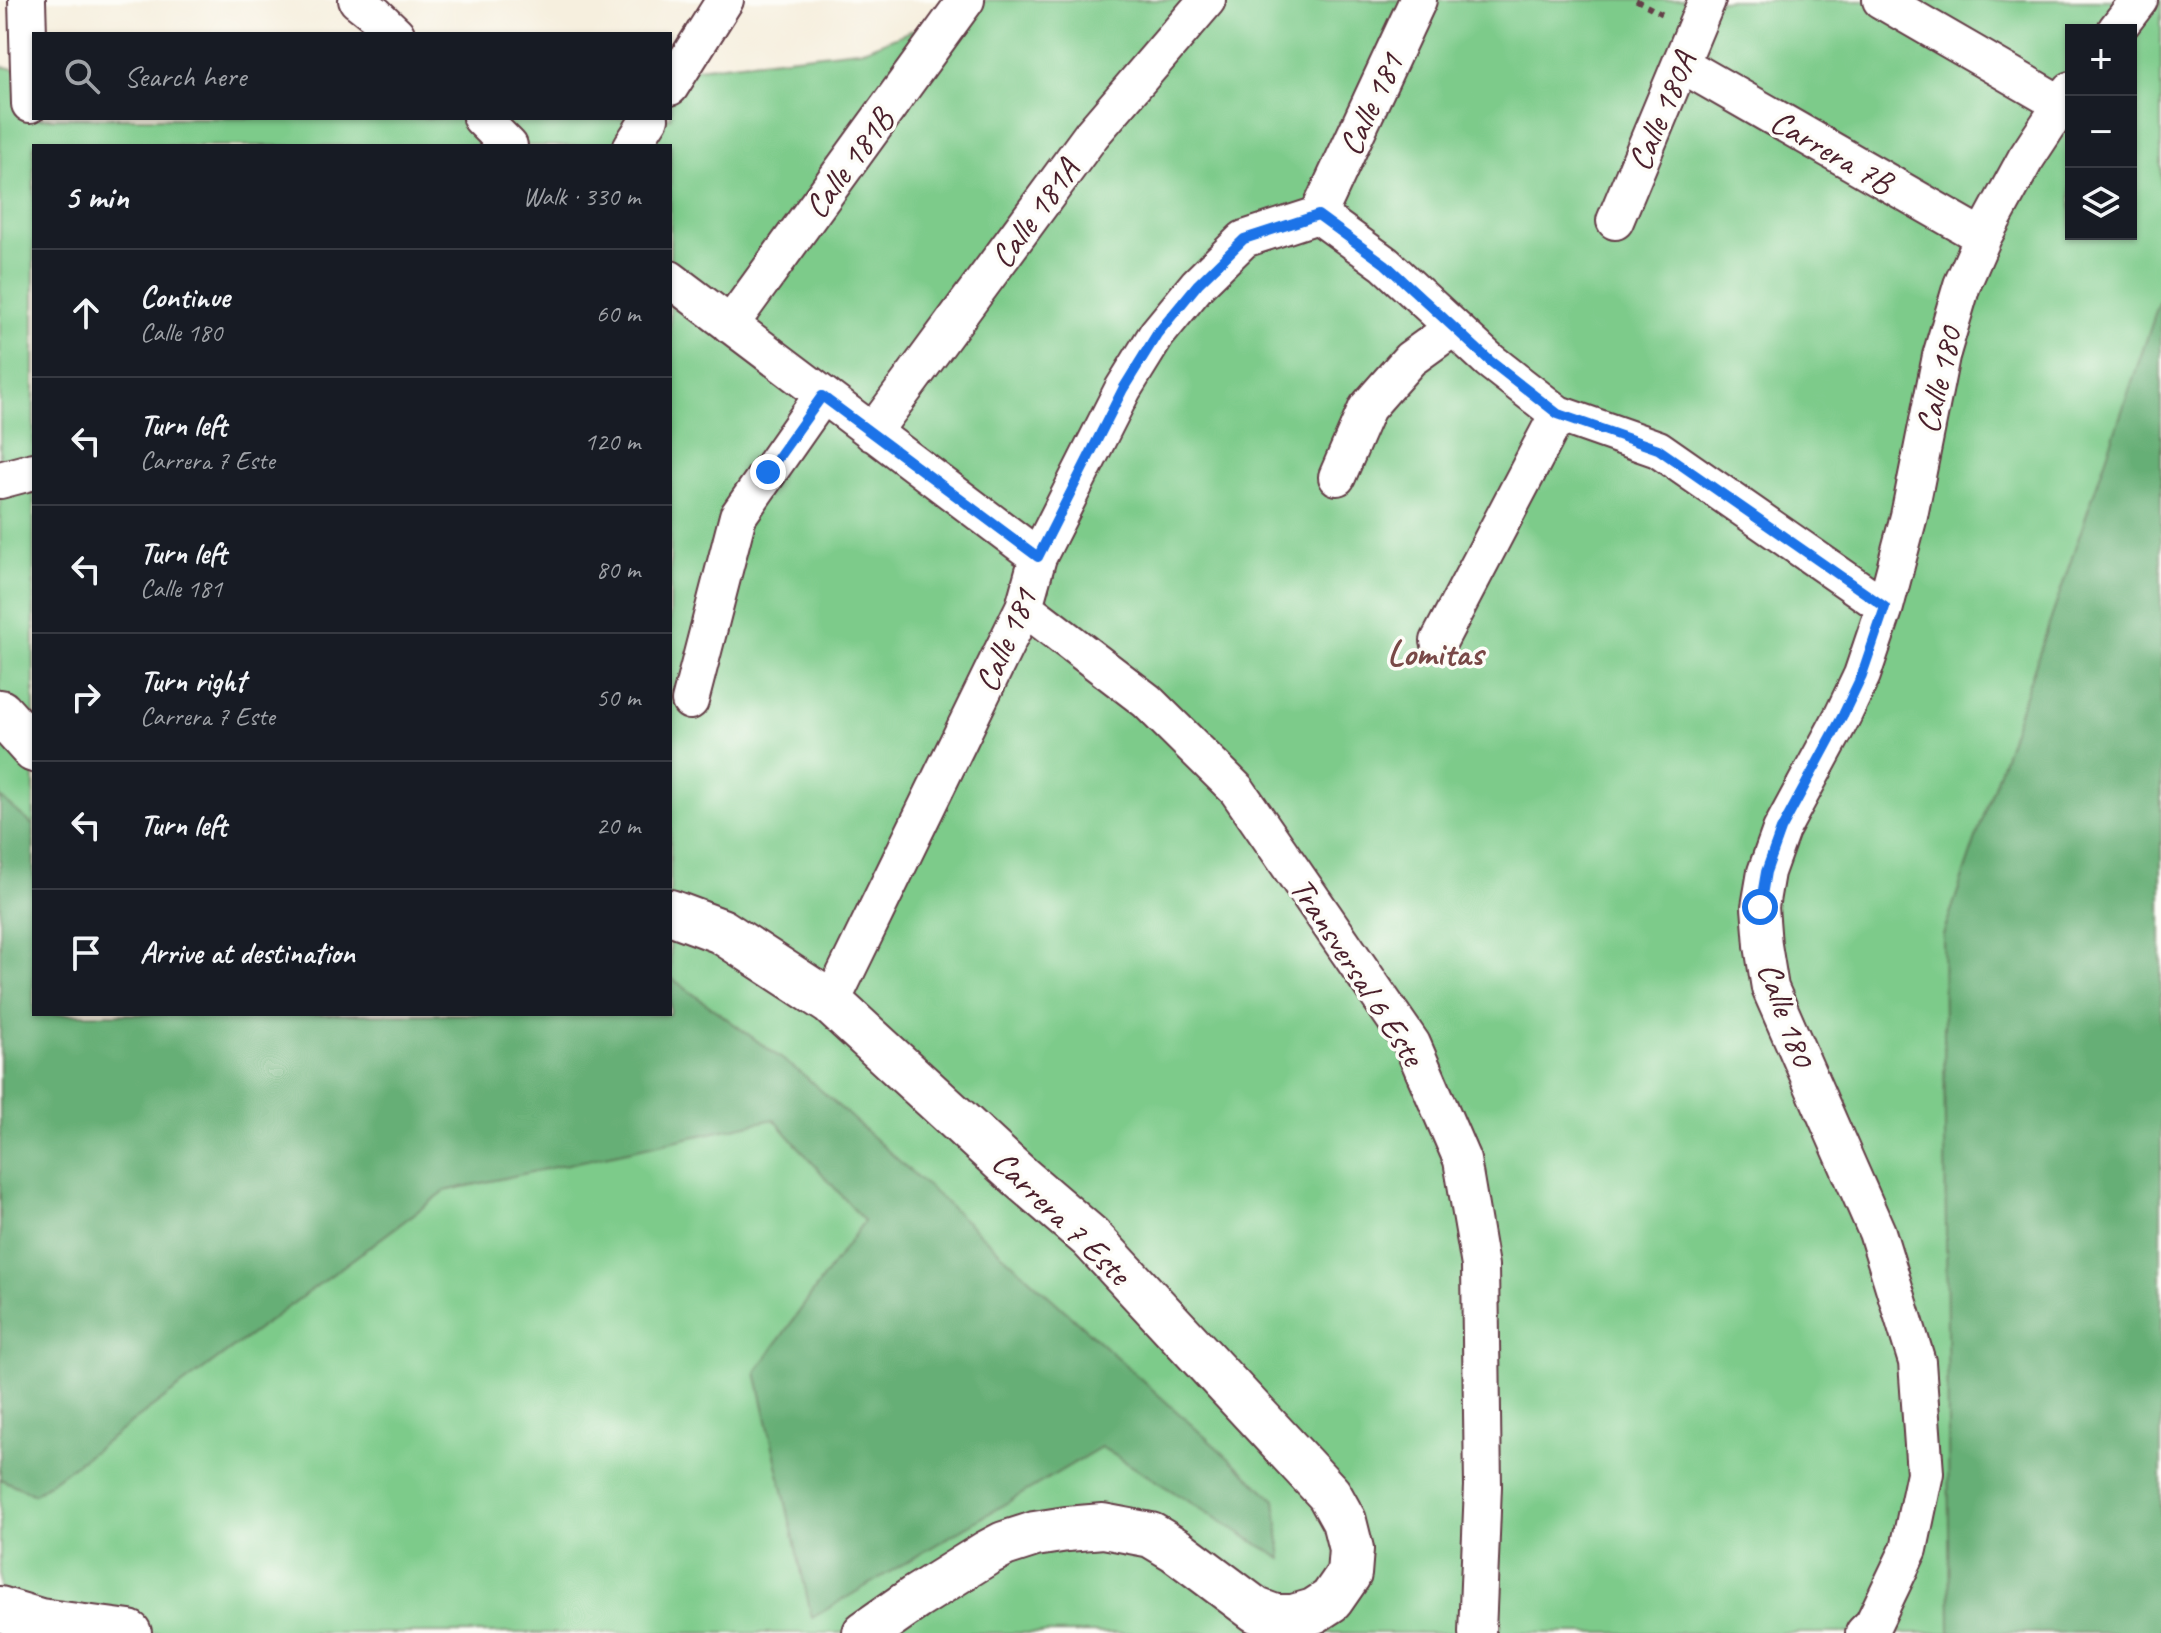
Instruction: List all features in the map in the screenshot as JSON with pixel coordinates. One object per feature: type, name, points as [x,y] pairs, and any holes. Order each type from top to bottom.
[{"type":"main road","points":[[0,712],[32,748]]},
{"type":"main road","name":"Carrera 7 Este","points":[[672,913],[721,931],[831,1003],[1020,1177],[1090,1237],[1329,1494],[1344,1521],[1351,1549],[1349,1574],[1331,1600],[1314,1611],[1267,1621]]},
{"type":"main road","points":[[865,1633],[915,1598],[1004,1544],[1035,1534],[1103,1526],[1151,1535],[1187,1558],[1267,1621]]},
{"type":"main road","points":[[0,1609],[40,1621],[129,1633]]},
{"type":"street","points":[[27,0],[30,104]]},
{"type":"street","points":[[672,84],[725,0]]},
{"type":"street","name":"Calle 181B","points":[[730,325],[966,0]]},
{"type":"street","name":"Calle 181A","points":[[872,433],[1092,134],[1207,0]]},
{"type":"street","name":"Calle 181","points":[[831,1003],[1024,607],[1038,557],[1123,389],[1157,334],[1198,284],[1244,239],[1318,215],[1418,0]]},
{"type":"street","name":"Calle 180A","points":[[1615,221],[1707,0]]},
{"type":"street","points":[[1881,0],[2065,96]]},
{"type":"street","points":[[2121,24],[2139,0]]},
{"type":"street","name":"Carrera 7B","points":[[1681,64],[1983,237]]},
{"type":"street","name":"Calle 180","points":[[1864,1633],[1873,1624],[1909,1549],[1925,1473],[1917,1362],[1877,1232],[1770,988],[1760,907],[1766,872],[1781,830],[1862,675],[1885,607],[1909,516],[1941,356],[1962,285],[1983,237],[2025,160],[2065,99]]},
{"type":"street","points":[[483,120],[505,144]]},
{"type":"street","points":[[633,144],[649,120]]},
{"type":"street","points":[[1318,215],[1385,264],[1490,361],[1558,414],[1658,449],[1885,607]]},
{"type":"street","points":[[672,287],[730,325],[1038,557]]},
{"type":"street","points":[[1337,477],[1367,408],[1410,359],[1453,328]]},
{"type":"street","points":[[690,701],[738,516],[822,396]]},
{"type":"street","points":[[1439,641],[1558,414]]},
{"type":"street","points":[[0,480],[32,472]]},
{"type":"street","name":"Transversal 6 Este","points":[[1024,607],[1147,701],[1237,790],[1412,1044],[1462,1160],[1480,1266],[1483,1486],[1477,1633]]},
{"type":"green space","points":[[987,0],[2161,0],[2161,1633],[0,1633],[0,66],[32,73],[32,120],[672,120],[672,71],[866,49]]},
{"type":"green space","points":[[2161,297],[2161,1633],[1950,1633],[1943,935]]},
{"type":"green space","points":[[0,797],[32,824],[32,1016],[672,1016],[672,978],[805,1076],[1275,1500],[1282,1559],[1101,1447],[812,1618],[756,1372],[864,1221],[774,1119],[445,1191],[35,1494],[0,1479]]},
{"type":"district","name":"Lomitas","points":[[1435,652]]},
{"type":"route","points":[[768,472],[822,396],[1038,557],[1123,389],[1157,334],[1198,284],[1244,239],[1318,215],[1385,264],[1490,361],[1558,414],[1658,449],[1885,607],[1862,675],[1781,830],[1766,872],[1760,907]]}]
